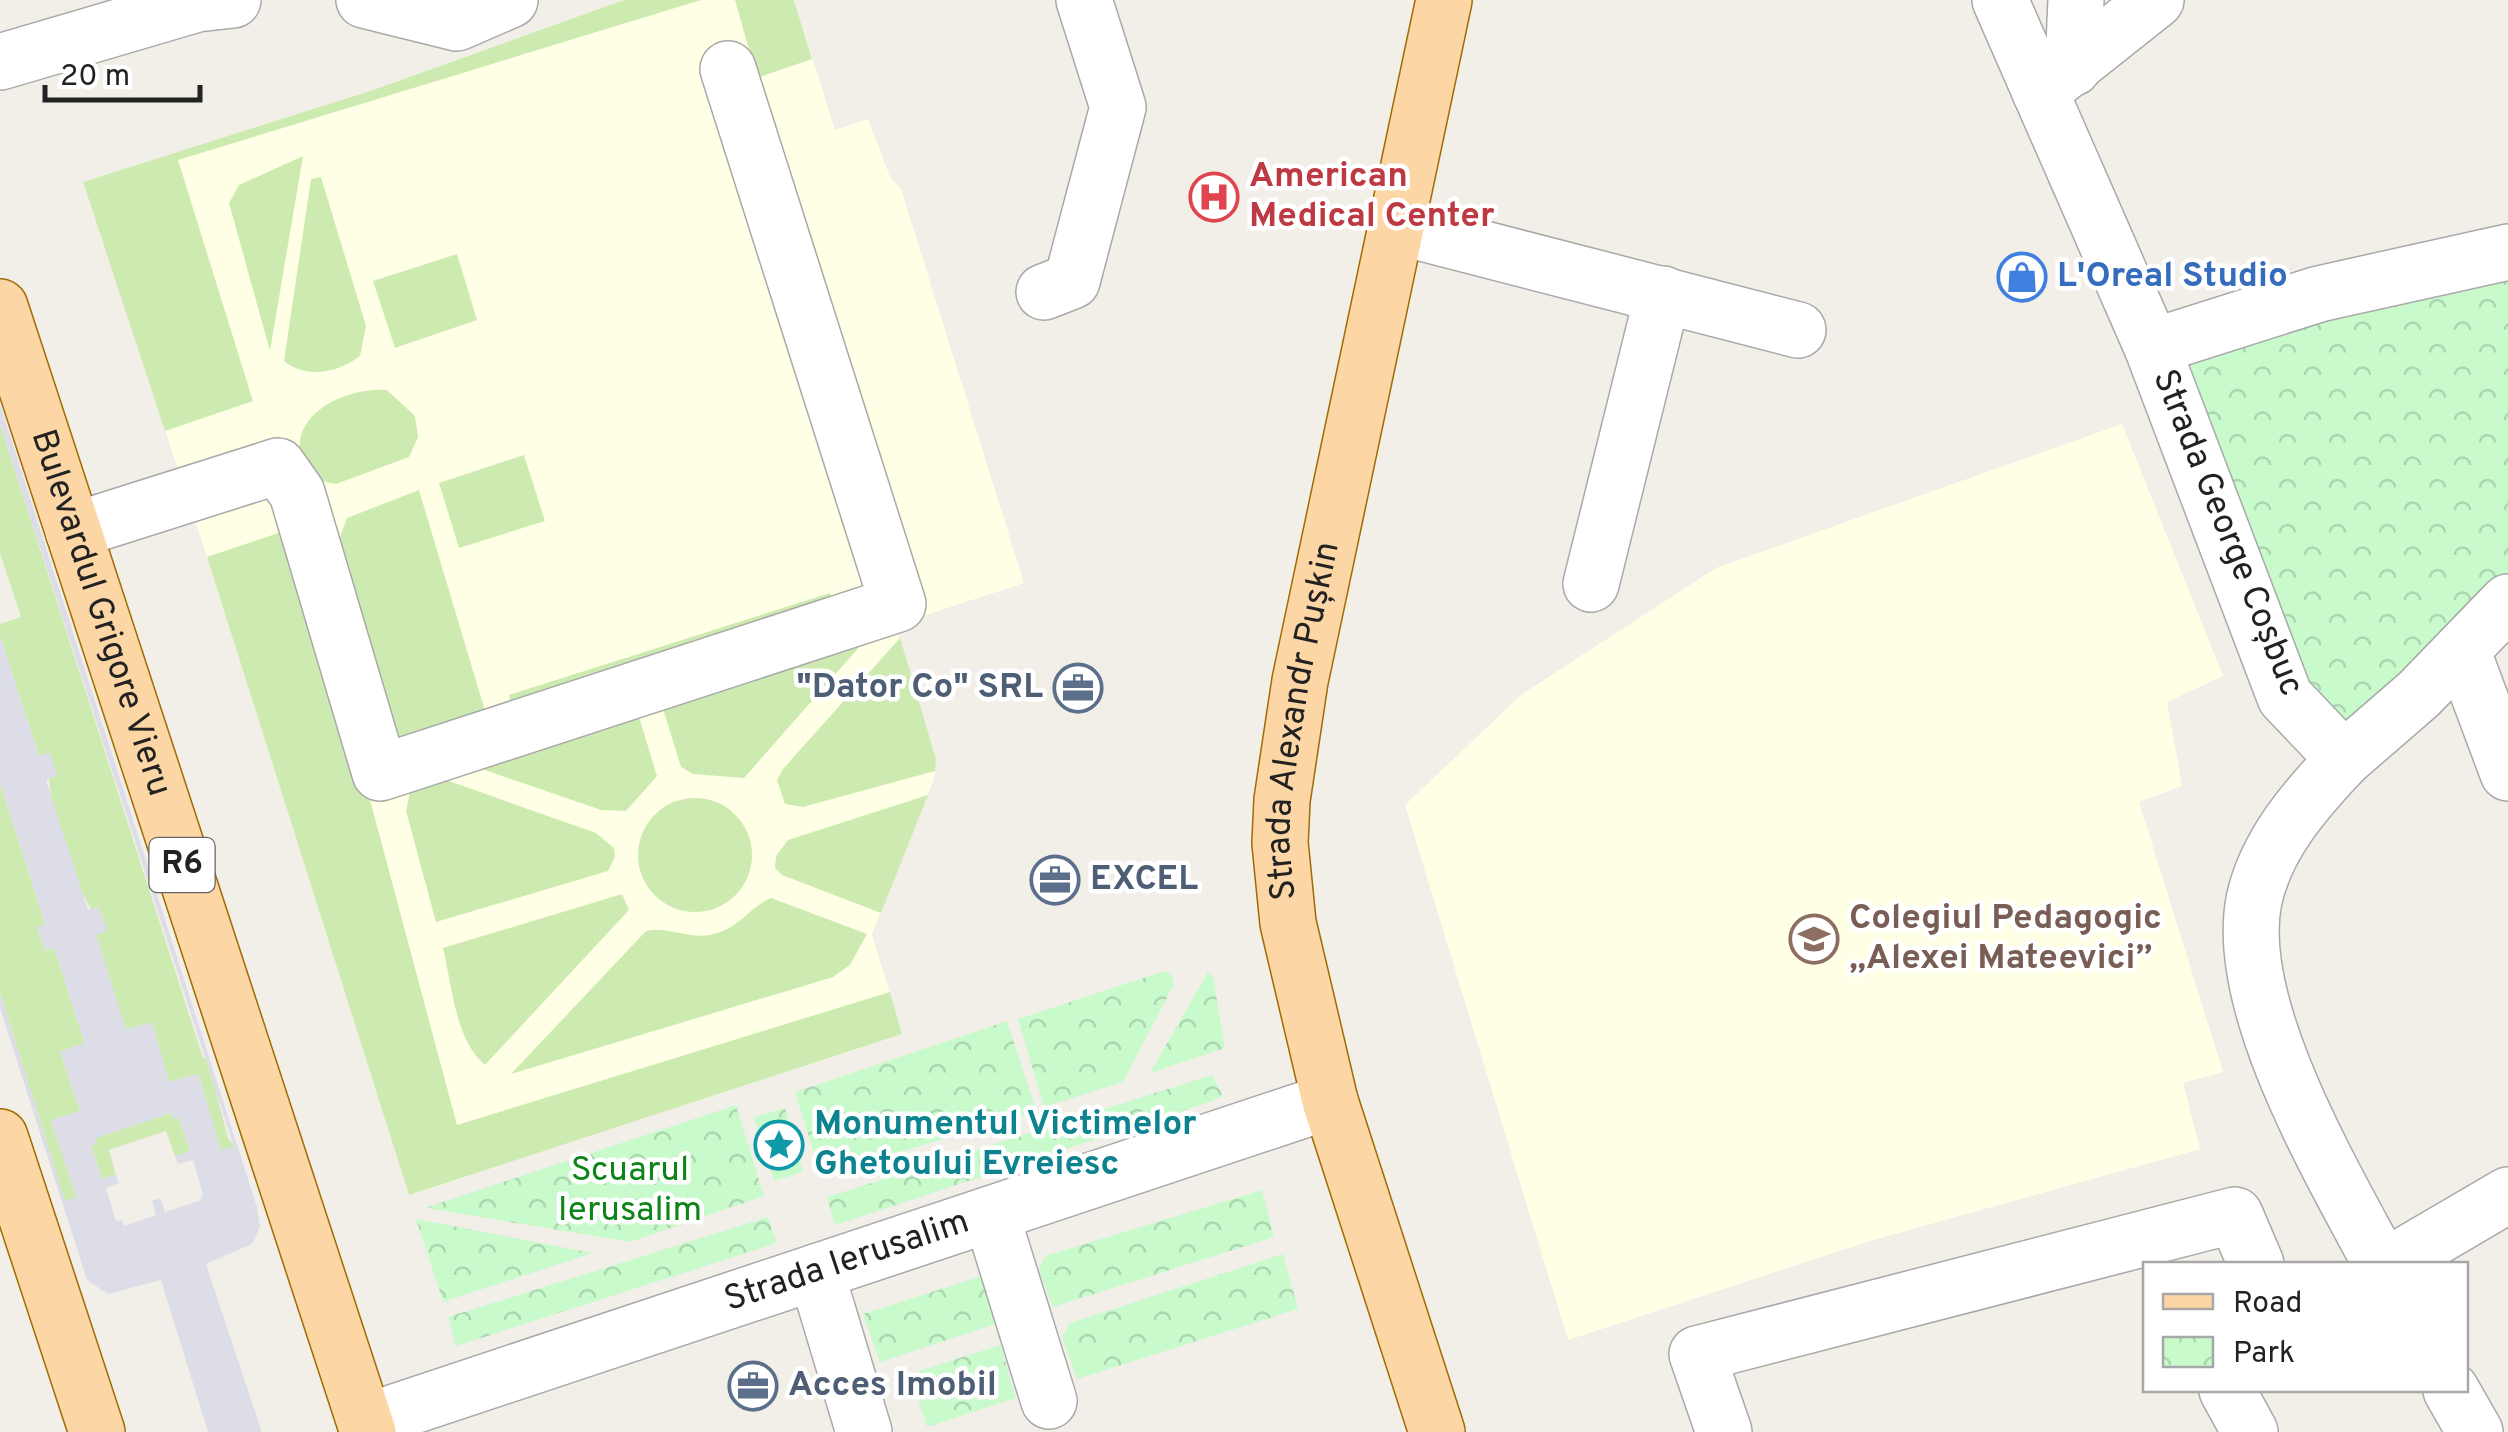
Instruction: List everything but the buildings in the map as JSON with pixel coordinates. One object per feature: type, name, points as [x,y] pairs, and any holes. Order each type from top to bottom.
[{"type":"main road","name":"Strada Alexandr Pușkin","points":[[1437,1432],[1330,1100],[1288,923],[1280,843],[1282,800],[1300,681],[1444,0]]},
{"type":"main road","name":"Bulevardul Grigore Vieru","points":[[0,307],[366,1427]]},
{"type":"main road","points":[[0,1137],[97,1432]]},
{"type":"street","points":[[364,0],[457,23],[510,0]]},
{"type":"street","points":[[1044,292],[1072,281],[1118,107],[1084,0]]},
{"type":"street","name":"Strada George Coșbuc","points":[[2000,0],[2057,80],[2152,347],[2285,697],[2344,759]]},
{"type":"street","points":[[2057,80],[2076,0]]},
{"type":"street","points":[[2057,80],[2156,0]]},
{"type":"street","points":[[0,62],[208,1]]},
{"type":"street","points":[[73,531],[278,466],[297,493],[380,773],[898,604],[728,69]]},
{"type":"street","points":[[1396,226],[1798,330]]},
{"type":"street","points":[[2152,347],[2319,294],[2508,252]]},
{"type":"street","points":[[1590,584],[1662,294]]},
{"type":"street","points":[[2380,1262],[2316,1142],[2282,1062],[2250,939],[2255,897],[2294,812],[2344,759],[2419,694],[2508,602]]},
{"type":"street","points":[[2462,650],[2508,773]]},
{"type":"street","name":"Strada Ierusalim","points":[[366,1427],[1330,1100]]},
{"type":"street","points":[[2393,1262],[2508,1195]]},
{"type":"street","points":[[991,1214],[1048,1400]]},
{"type":"street","points":[[1724,1432],[1697,1354],[2235,1215],[2255,1262]]},
{"type":"street","points":[[816,1272],[864,1432]]},
{"type":"street","points":[[2229,1392],[2250,1432]]},
{"type":"street","points":[[2452,1392],[2475,1432]]},
{"type":"shaded area","points":[[624,0],[794,0],[835,130],[868,119],[890,177],[901,189],[1024,583],[895,625],[936,759],[934,779],[872,934],[902,1034],[409,1195],[207,557],[83,182],[373,90]]},
{"type":"shaded area","points":[[0,404],[257,1207],[260,1227],[252,1244],[206,1264],[262,1432],[208,1432],[161,1280],[108,1294],[87,1280],[0,1008],[0,992],[65,1201],[76,1197],[51,1120],[80,1111],[60,1051],[85,1043],[54,948],[45,950],[37,927],[45,923],[0,783],[0,636],[39,756],[50,753],[57,776],[46,780],[88,910],[99,907],[108,931],[96,935],[126,1029],[152,1022],[169,1082],[198,1074],[221,1150],[234,1147],[0,424]],"holes":[[[171,1113],[173,1119],[179,1118],[190,1151],[175,1156],[178,1164],[193,1160],[203,1194],[199,1201],[165,1212],[160,1198],[152,1201],[156,1215],[124,1226],[122,1220],[116,1221],[106,1188],[119,1183],[116,1175],[102,1179],[91,1146],[97,1144],[96,1138]]]},
{"type":"shaded area","name":"Colegiul Pedagogic „Alexei Mateevici”","points":[[2122,424],[2223,676],[2167,702],[2182,786],[2139,802],[2223,1072],[2183,1083],[2200,1149],[1870,1241],[1568,1340],[1405,805],[1521,695],[1716,568]]},
{"type":"green space","points":[[624,0],[701,0],[178,160],[253,401],[165,431],[83,182],[373,90]]},
{"type":"green space","points":[[735,0],[794,0],[812,59],[757,78]]},
{"type":"green space","points":[[303,156],[270,351],[229,203],[239,185]]},
{"type":"green space","points":[[321,177],[366,326],[360,356],[332,370],[312,372],[284,361],[311,179]]},
{"type":"green space","points":[[457,254],[477,320],[395,348],[373,281]]},
{"type":"green space","points":[[2508,274],[2508,580],[2343,747],[2239,552],[2172,361]]},
{"type":"green space","points":[[387,390],[415,416],[418,437],[409,457],[336,484],[314,480],[300,452],[307,424],[328,404],[343,397]]},
{"type":"green space","points":[[0,424],[203,1058],[207,1057],[228,1138],[235,1147],[221,1151],[198,1074],[169,1082],[152,1023],[126,1030],[95,934],[107,931],[84,896],[64,847],[51,796],[49,754],[39,756],[0,636],[0,624],[21,617],[0,553]]},
{"type":"green space","points":[[524,455],[545,521],[459,548],[439,483]]},
{"type":"green space","points":[[419,490],[488,721],[409,744],[390,734],[336,549],[347,518]]},
{"type":"green space","points":[[290,529],[370,800],[457,1125],[890,992],[902,1034],[409,1195],[207,557]]},
{"type":"green space","points":[[830,593],[833,608],[513,713],[509,695]]},
{"type":"green space","points":[[876,628],[744,778],[693,774],[681,767],[660,699]]},
{"type":"green space","points":[[900,638],[936,759],[935,771],[803,807],[785,804],[777,780],[783,769]]},
{"type":"green space","points":[[636,707],[657,776],[626,811],[601,810],[473,766]]},
{"type":"green space","points":[[429,774],[596,833],[614,848],[615,857],[608,871],[436,922],[406,811],[410,793]]},
{"type":"green space","points":[[0,783],[45,924],[37,928],[45,950],[54,948],[85,1044],[60,1051],[80,1111],[51,1120],[77,1197],[65,1202],[0,992]]},
{"type":"green space","points":[[928,795],[881,913],[782,875],[775,868],[776,856],[788,840]]},
{"type":"green space","points":[[695,798],[717,803],[735,815],[747,833],[752,855],[747,877],[735,895],[717,907],[695,912],[673,907],[655,895],[643,877],[638,855],[643,833],[655,815],[673,803]]},
{"type":"green space","points":[[622,894],[629,910],[485,1065],[461,1027],[443,948]]},
{"type":"green space","points":[[771,898],[867,934],[850,965],[833,977],[511,1074],[646,931],[710,935],[729,928]]},
{"type":"green space","points":[[1165,971],[1173,977],[1173,986],[1123,1082],[1044,1107],[1018,1019]]},
{"type":"green space","points":[[1208,972],[1213,976],[1225,1048],[1150,1073]]},
{"type":"green space","points":[[1007,1021],[1036,1110],[821,1177],[795,1092]]},
{"type":"green space","points":[[1212,1075],[1223,1096],[1212,1101],[835,1225],[827,1197]]},
{"type":"green space","name":"Scuarul Ierusalim","points":[[736,1105],[764,1196],[630,1242],[425,1208]]},
{"type":"green space","name":"Scuarul Ierusalim","points":[[785,1108],[803,1172],[774,1181],[754,1117]]},
{"type":"green space","points":[[171,1113],[179,1118],[190,1152],[175,1156],[166,1131],[109,1150],[116,1175],[102,1179],[91,1146],[95,1138]]},
{"type":"green space","points":[[1262,1190],[1274,1237],[1053,1307],[1039,1270],[1045,1256]]},
{"type":"green space","name":"Scuarul Ierusalim","points":[[768,1217],[777,1243],[456,1346],[448,1317]]},
{"type":"green space","name":"Scuarul Ierusalim","points":[[416,1219],[593,1253],[443,1302]]},
{"type":"green space","points":[[1283,1254],[1298,1309],[1077,1379],[1062,1337],[1070,1323]]},
{"type":"green space","points":[[988,1274],[1005,1321],[880,1362],[863,1314]]},
{"type":"green space","points":[[1000,1345],[1016,1398],[927,1427],[910,1374]]},
{"type":"place","name":"American Medical Center","points":[[1214,197]]},
{"type":"place","name":"L'Oreal Studio","points":[[2022,277]]},
{"type":"place","name":"\"Dator Co\" SRL","points":[[1078,688]]},
{"type":"place","name":"EXCEL","points":[[1055,880]]},
{"type":"place","name":"Colegiul Pedagogic „Alexei Mateevici”","points":[[1814,939]]},
{"type":"place","name":"Monumentul Victimelor Ghetoului Evreiesc","points":[[779,1145]]},
{"type":"place","name":"Acces Imobil","points":[[753,1386]]}]
